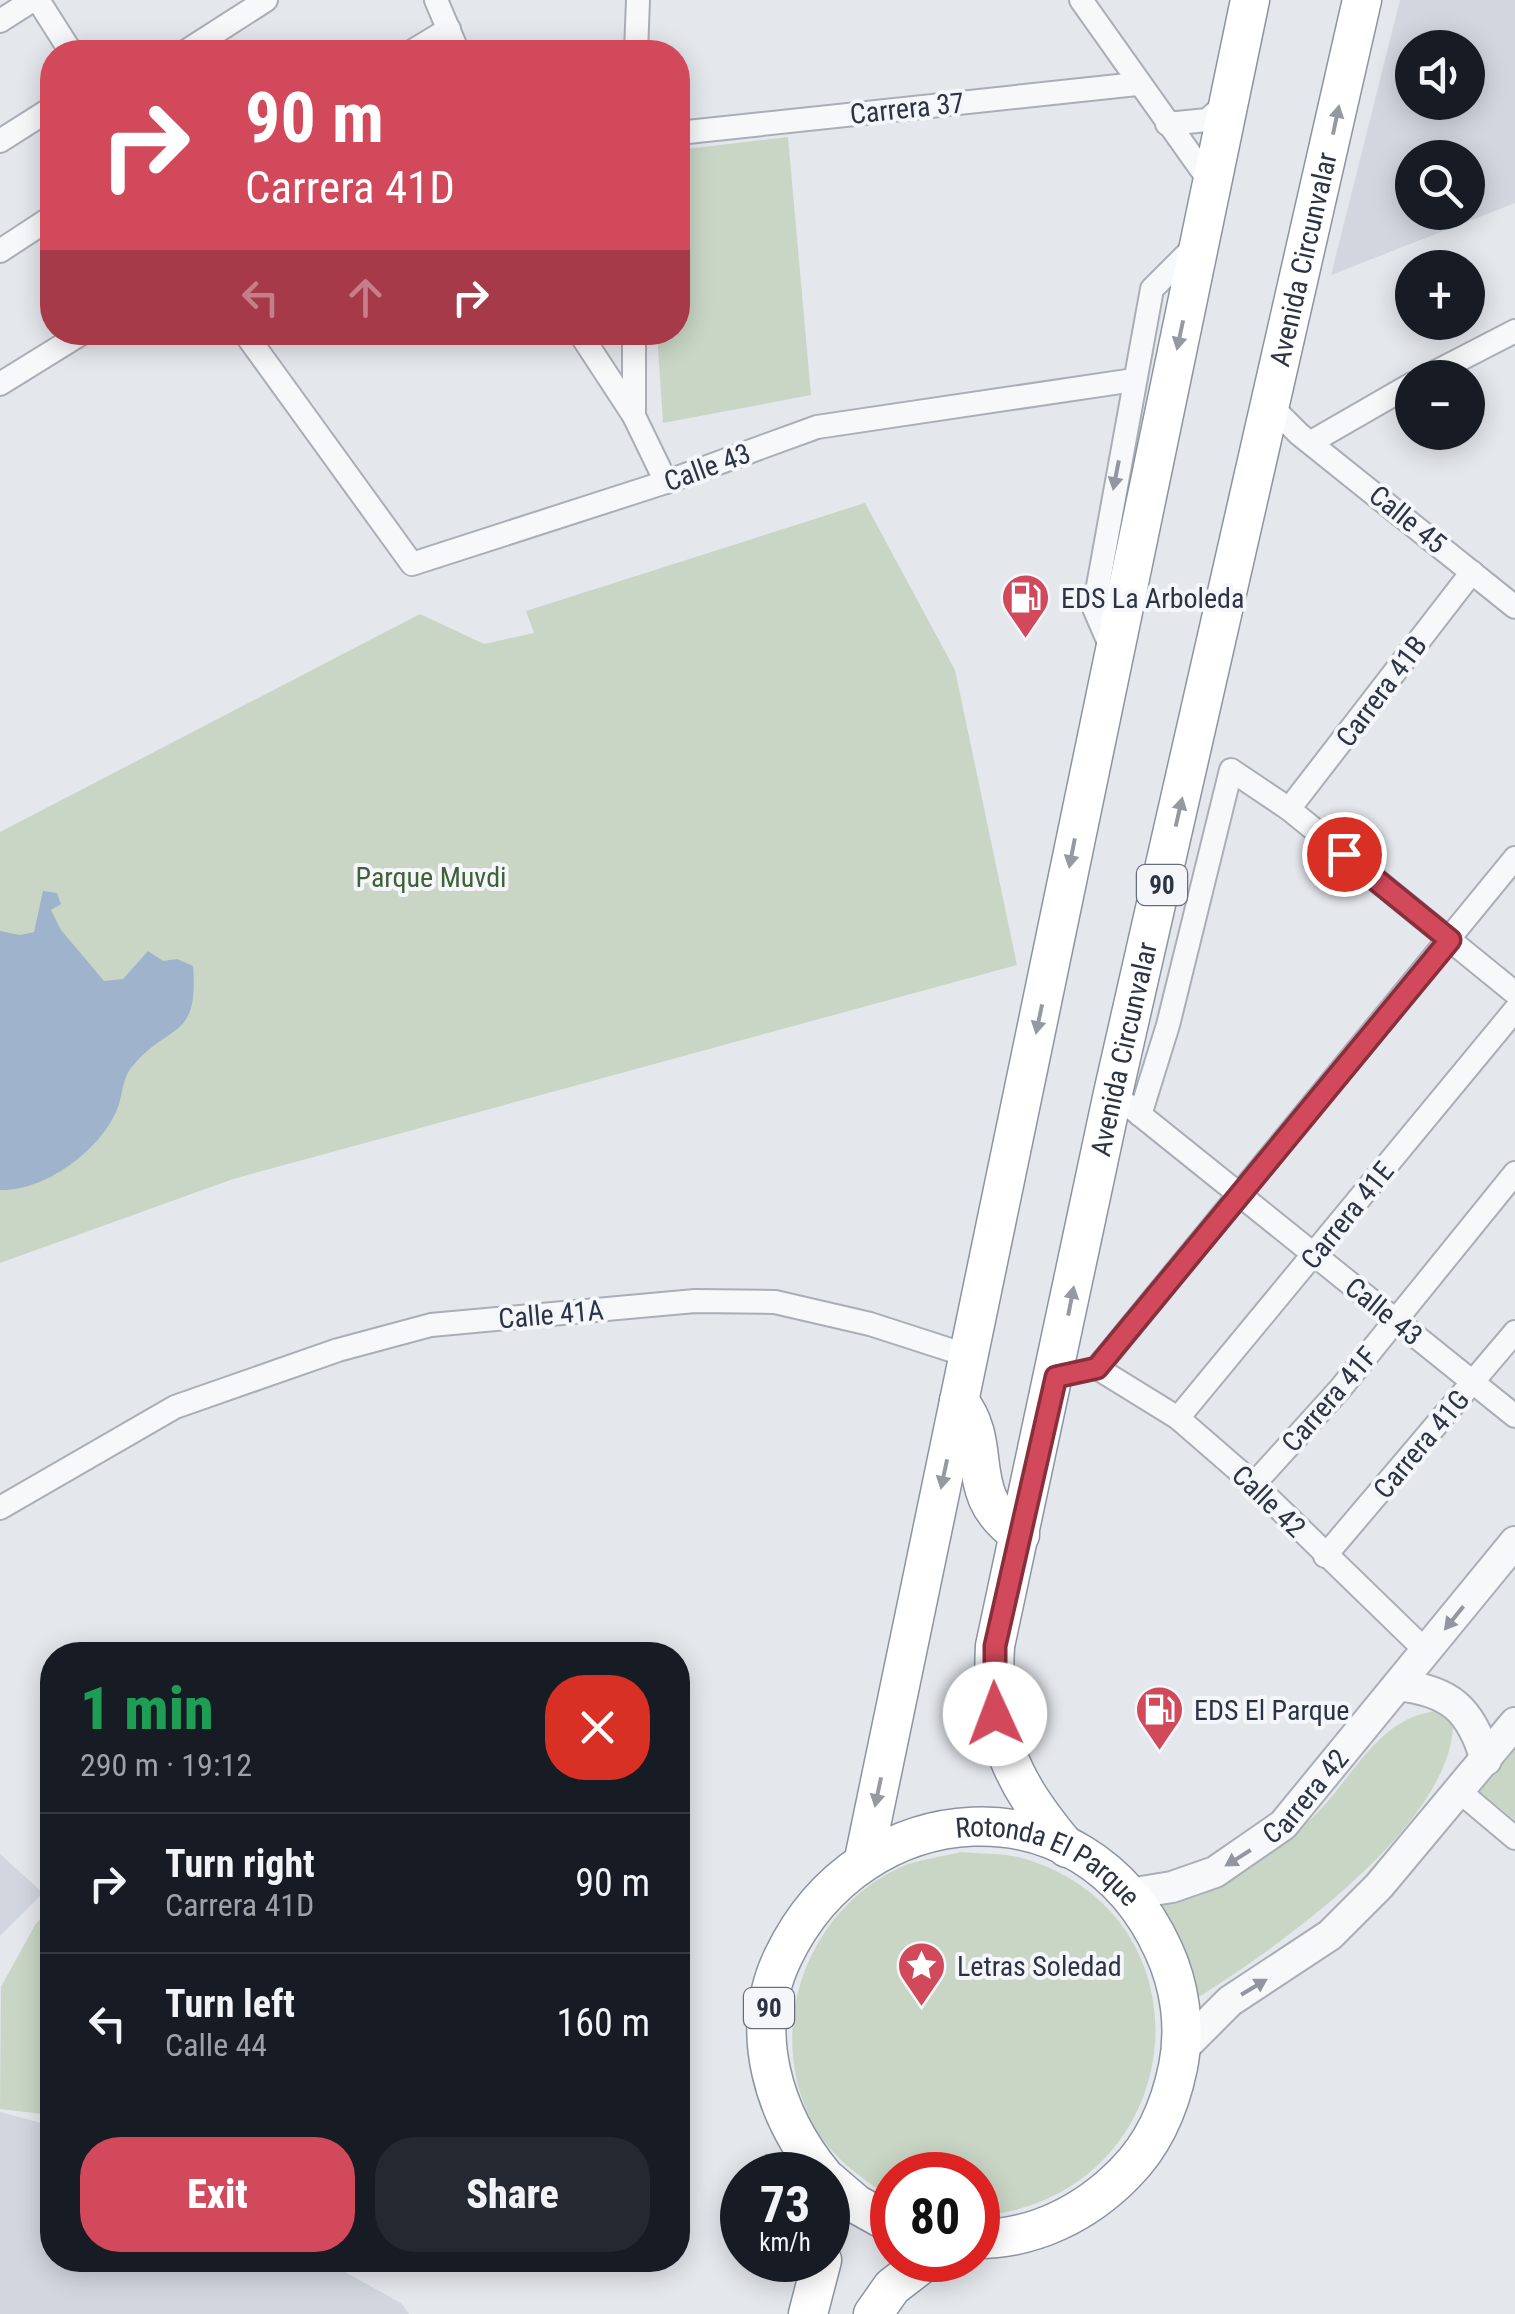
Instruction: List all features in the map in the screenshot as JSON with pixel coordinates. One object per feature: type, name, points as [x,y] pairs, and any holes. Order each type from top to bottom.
[{"type":"highway","points":[[864,1859],[1250,0]]},
{"type":"highway","name":"Avenida Circunvalar","points":[[1067,1848],[1032,1807],[1012,1772],[994,1707],[995,1646],[1056,1377],[1127,1104],[1262,456],[1295,428],[1362,0]]},
{"type":"highway","points":[[959,1401],[974,1428],[990,1508],[1020,1535]]},
{"type":"highway","name":"Rotonda El Parque","points":[[803,2152],[779,2105],[768,2060],[768,2013],[778,1967],[798,1925],[827,1888],[864,1859],[902,1840],[943,1829],[986,1826],[1028,1832],[1067,1848],[1090,1860],[1129,1894],[1154,1928],[1171,1966],[1180,2008],[1181,2050],[1173,2090],[1158,2128],[1136,2162],[1107,2192],[1073,2215],[1035,2231],[1000,2237]]},
{"type":"highway","points":[[808,2314],[816,2282]]},
{"type":"highway","points":[[873,2314],[900,2282]]},
{"type":"street","points":[[0,21],[35,0],[63,40]]},
{"type":"street","points":[[204,40],[266,0]]},
{"type":"street","points":[[436,0],[453,40]]},
{"type":"street","points":[[636,40],[638,0]]},
{"type":"street","points":[[1081,0],[1212,186]]},
{"type":"street","points":[[431,40],[449,29]]},
{"type":"street","name":"Carrera 37","points":[[690,132],[1137,84]]},
{"type":"street","points":[[1166,124],[1206,120],[1229,101]]},
{"type":"street","points":[[0,141],[40,116]]},
{"type":"street","points":[[0,251],[40,225]]},
{"type":"street","points":[[1114,656],[1094,608],[1152,289],[1200,241]]},
{"type":"street","points":[[1459,360],[1515,331]]},
{"type":"street","points":[[0,384],[63,345]]},
{"type":"street","name":"Calle 43","points":[[253,345],[412,564],[666,482],[817,427],[1134,380]]},
{"type":"street","points":[[588,345],[634,416],[666,482]]},
{"type":"street","points":[[634,345],[634,416]]},
{"type":"street","points":[[1295,428],[1395,390]]},
{"type":"street","name":"Calle 45","points":[[1295,428],[1515,607]]},
{"type":"street","name":"Carrera 41B","points":[[1290,810],[1472,572]]},
{"type":"street","points":[[1127,1104],[1168,1026],[1231,770],[1290,810],[1515,992]]},
{"type":"street","points":[[1056,1377],[1097,1368],[1515,858]]},
{"type":"street","name":"Carrera 41E","points":[[1178,1418],[1515,1010]]},
{"type":"street","name":"Calle 43","points":[[1127,1104],[1515,1416]]},
{"type":"street","name":"Carrera 41F","points":[[1254,1484],[1396,1321],[1515,1173]]},
{"type":"street","name":"Calle 41A","points":[[0,1508],[175,1407],[338,1350],[432,1325],[696,1300],[775,1302],[870,1324],[969,1356]]},
{"type":"street","name":"Carrera 41G","points":[[1326,1556],[1515,1332]]},
{"type":"street","name":"Calle 42","points":[[1097,1368],[1178,1418],[1254,1484],[1428,1652]]},
{"type":"street","name":"Carrera 42","points":[[1129,1894],[1172,1887],[1244,1856],[1283,1825],[1515,1542]]},
{"type":"street","points":[[1398,1685],[1429,1689],[1457,1705],[1477,1730],[1486,1760]]},
{"type":"street","points":[[1181,2050],[1230,2001],[1330,1935],[1379,1886],[1515,1723]]},
{"type":"street","points":[[1459,1791],[1515,1838]]},
{"type":"shaded area","points":[[1400,0],[1515,0],[1515,203],[1485,215],[1485,140],[1395,140],[1395,230],[1446,230],[1331,275]]},
{"type":"shaded area","points":[[0,1854],[40,1890],[40,1896],[0,1936]]},
{"type":"shaded area","points":[[0,2112],[40,2123],[40,2272],[345,2272],[401,2303],[409,2314],[0,2314]]},
{"type":"green space","points":[[788,137],[811,395],[663,423],[658,345],[690,345],[690,149]]},
{"type":"green space","name":"Parque Muvdi","points":[[865,503],[955,670],[1017,965],[233,1179],[0,1263],[0,832],[420,614],[484,644],[534,633],[526,611]]},
{"type":"green space","points":[[1438,1711],[1453,1723],[1445,1762],[1424,1802],[1393,1842],[1312,1916],[1197,1998],[1185,1950],[1160,1903],[1221,1882],[1262,1859],[1314,1816],[1390,1730],[1420,1714]]},
{"type":"green space","points":[[1515,1747],[1515,1820],[1479,1791]]},
{"type":"green space","points":[[961,1852],[1000,1854],[1022,1858],[1086,1889],[1129,1936],[1152,1992],[1154,2052],[1137,2111],[1102,2161],[1049,2198],[1000,2210],[1000,2152],[870,2152],[870,2183],[850,2167],[850,2152],[834,2152],[811,2120],[798,2084],[792,2047],[794,2010],[804,1975],[819,1941],[841,1912],[868,1886],[901,1867]]},
{"type":"green space","points":[[40,1919],[40,2114],[0,2109],[1,1987]]},
{"type":"water","points":[[43,891],[57,893],[61,904],[51,910],[61,930],[104,981],[123,979],[148,951],[163,961],[177,959],[193,966],[194,990],[186,1019],[131,1068],[108,1127],[83,1155],[51,1177],[17,1189],[0,1190],[0,931],[20,935],[34,932]]},
{"type":"place","name":"EDS La Arboleda","points":[[1026,640]]},
{"type":"place","name":"EDS El Parque","points":[[1159,1752]]},
{"type":"place","name":"Letras Soledad","points":[[922,2008]]},
{"type":"route","points":[[995,1714],[995,1646],[1056,1377],[1097,1368],[1450,940],[1344,854]]}]
